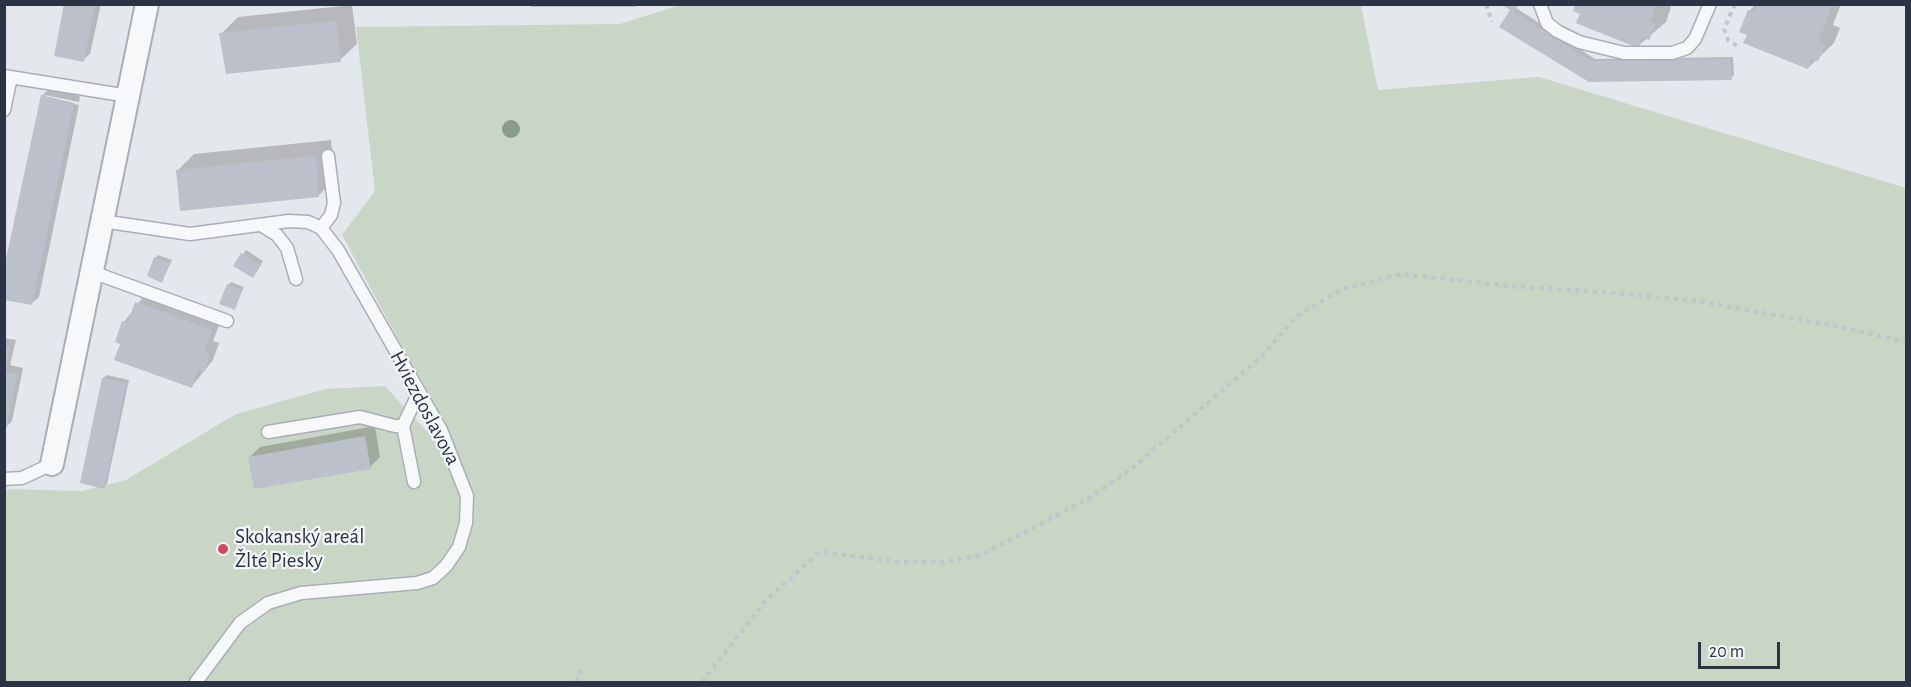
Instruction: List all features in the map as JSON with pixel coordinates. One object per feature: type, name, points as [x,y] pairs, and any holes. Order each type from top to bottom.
[{"type":"street","points":[[52,464],[147,4]]},
{"type":"lane","points":[[1540,4],[1546,23],[1557,31],[1579,42],[1624,53],[1672,53],[1687,48],[1695,39],[1710,4]]},
{"type":"lane","points":[[4,110],[8,77],[128,96]]},
{"type":"lane","points":[[102,221],[190,234],[299,222],[308,222],[321,228],[331,215],[334,203],[328,156]]},
{"type":"lane","points":[[261,225],[277,235],[287,248],[296,279]]},
{"type":"lane","name":"Hviezdoslavova","points":[[196,682],[240,623],[268,603],[301,593],[417,583],[433,578],[446,566],[459,547],[466,523],[466,496],[441,430],[338,250],[321,228]]},
{"type":"lane","points":[[92,272],[227,321]]},
{"type":"lane","points":[[414,482],[403,426],[419,392]]},
{"type":"lane","points":[[268,432],[360,417],[403,426]]},
{"type":"lane","points":[[4,479],[22,478],[52,464]]},
{"type":"path","points":[[1486,4],[1492,22]]},
{"type":"path","points":[[1735,4],[1724,29],[1728,40],[1739,47]]},
{"type":"path","points":[[702,682],[767,599],[820,552],[900,562],[943,562],[982,555],[1090,497],[1130,470],[1261,357],[1297,316],[1342,289],[1401,274],[1509,286],[1615,293],[1697,301],[1830,325],[1906,342]]},
{"type":"path","points":[[576,682],[583,666]]},
{"type":"green space","points":[[683,4],[1361,5],[1378,90],[1539,77],[1906,188],[1906,682],[5,682],[5,489],[82,491],[126,480],[236,414],[326,389],[385,386],[426,431],[439,415],[342,235],[375,191],[356,27],[620,24]]},
{"type":"building","points":[[64,4],[95,4],[84,62],[54,56]]},
{"type":"building","points":[[531,4],[636,4],[636,7],[531,7]]},
{"type":"building","points":[[1501,4],[1518,4],[1514,12],[1591,61],[1730,59],[1732,80],[1589,82],[1499,27],[1510,10]]},
{"type":"building","points":[[1575,4],[1656,4],[1650,21],[1656,24],[1649,40],[1642,37],[1638,48],[1576,23],[1580,14],[1573,11]]},
{"type":"building","points":[[1757,4],[1833,4],[1818,42],[1825,44],[1818,61],[1812,59],[1808,69],[1743,43],[1747,35],[1739,32],[1748,10],[1754,12]]},
{"type":"building","points":[[336,21],[341,62],[226,74],[219,33]]},
{"type":"building","points":[[41,95],[74,103],[32,305],[4,300],[4,268]]},
{"type":"building","points":[[315,156],[319,197],[180,211],[176,170]]},
{"type":"building","points":[[241,253],[261,265],[253,278],[233,266]]},
{"type":"building","points":[[154,257],[170,263],[162,283],[147,276]]},
{"type":"building","points":[[227,284],[242,290],[235,310],[219,304]]},
{"type":"building","points":[[135,302],[212,330],[204,351],[210,354],[204,372],[198,370],[192,388],[114,360],[120,344],[115,342],[122,321],[128,323]]},
{"type":"building","points":[[4,346],[10,347],[6,367],[4,367]]},
{"type":"building","points":[[4,372],[17,374],[6,431],[4,430]]},
{"type":"building","points":[[102,378],[126,383],[104,489],[80,483]]},
{"type":"building","points":[[365,436],[371,469],[254,489],[248,457]]},
{"type":"place","name":"Skokanský areál Žlté Piesky","points":[[223,549]]}]
